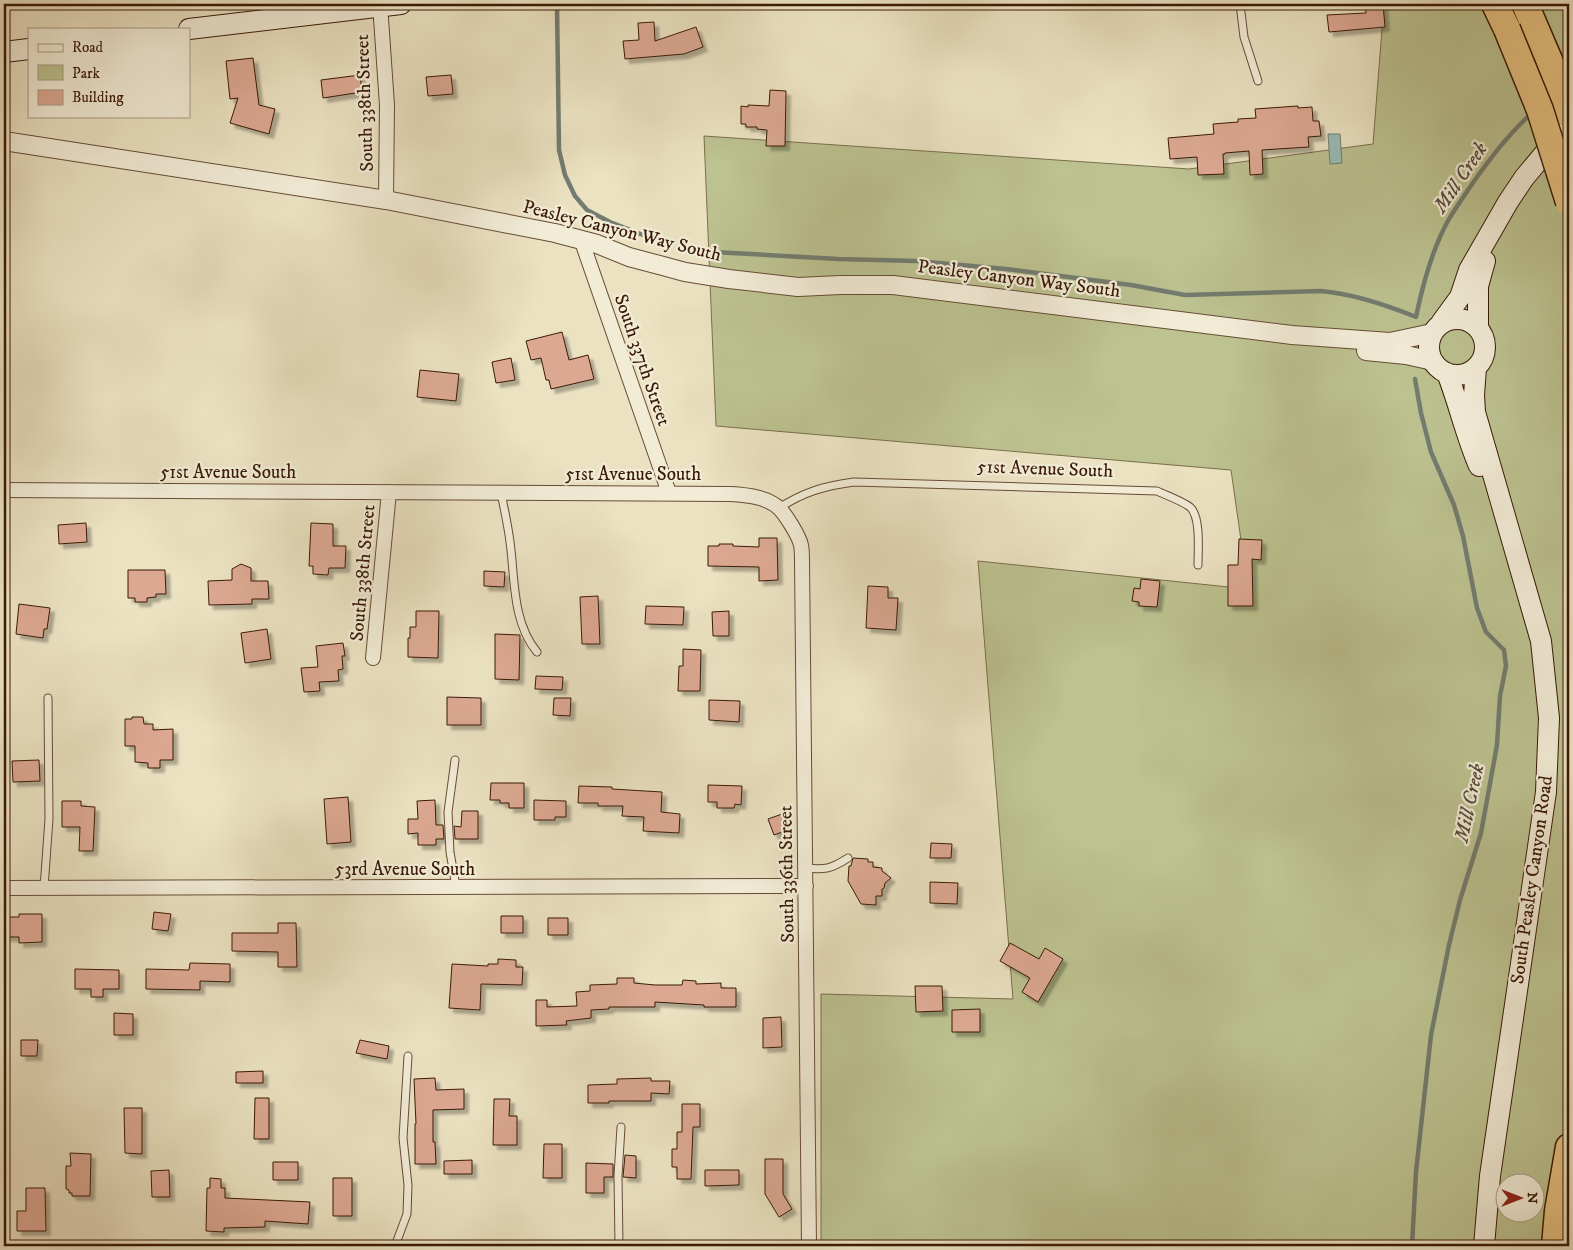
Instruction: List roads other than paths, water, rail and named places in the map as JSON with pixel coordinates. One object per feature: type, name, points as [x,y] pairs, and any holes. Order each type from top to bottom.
[{"type":"highway","points":[[1496,4],[1540,110],[1569,202]]},
{"type":"highway","points":[[1529,11],[1569,115]]},
{"type":"highway","points":[[1555,1246],[1558,1211],[1569,1147]]},
{"type":"main road","points":[[190,30],[380,5],[401,4]]},
{"type":"main road","points":[[4,52],[28,49]]},
{"type":"main road","points":[[1437,328],[1451,319],[1461,319],[1470,322],[1478,328],[1483,336],[1485,353],[1482,361],[1476,368],[1462,375],[1455,375],[1440,367],[1429,347],[1437,328],[1460,297],[1469,270],[1479,250],[1524,178],[1569,124]]},
{"type":"main road","points":[[1478,328],[1478,293],[1482,270],[1497,233],[1524,178]]},
{"type":"main road","name":"South Peasley Canyon Road","points":[[1440,367],[1457,399],[1466,434],[1505,517]]},
{"type":"main road","name":"South Peasley Canyon Road","points":[[1476,368],[1475,412],[1541,640],[1549,718],[1546,792],[1490,1176],[1484,1246]]},
{"type":"street","name":"South 338th Street","points":[[380,5],[387,105],[386,200]]},
{"type":"street","name":"Peasley Canyon Way South","points":[[4,141],[386,200],[581,240],[654,264],[685,272],[728,279],[798,287],[840,284],[893,284],[1292,335],[1390,342],[1437,328]]},
{"type":"street","name":"South 337th Street","points":[[581,240],[669,493]]},
{"type":"street","name":"Peasley Canyon Way South","points":[[1292,335],[1375,353],[1406,355],[1440,367]]},
{"type":"street","name":"51st Avenue South","points":[[4,490],[731,494],[747,495],[764,500],[779,508]]},
{"type":"street","name":"South 338th Street","points":[[373,658],[389,492]]},
{"type":"street","name":"South 336th Street","points":[[779,508],[801,543],[802,560],[809,1246]]},
{"type":"street","name":"53rd Avenue South","points":[[4,888],[806,886]]},
{"type":"lane","points":[[1240,4],[1244,37],[1258,81]]},
{"type":"lane","name":"51st Avenue South","points":[[779,508],[797,497],[829,485],[854,482],[1157,491],[1179,501],[1193,511],[1197,521],[1198,565]]},
{"type":"lane","points":[[501,492],[521,621],[530,644],[537,652]]},
{"type":"lane","points":[[44,888],[49,819],[48,698]]},
{"type":"lane","points":[[455,760],[448,812],[450,852],[456,888]]},
{"type":"lane","points":[[806,868],[819,870],[833,867],[848,858]]},
{"type":"lane","points":[[395,1246],[407,1214],[408,1186],[403,1138],[408,1056]]},
{"type":"lane","points":[[619,1246],[618,1176],[621,1127]]},
{"type":"water","points":[[1328,134],[1340,134],[1342,163],[1330,164]]},
{"type":"waterway","points":[[557,5],[559,150],[565,175],[575,196],[587,210],[610,222],[648,237]]},
{"type":"waterway","points":[[714,252],[916,261],[1006,269],[1131,285],[1185,295],[1321,291],[1369,300],[1416,317],[1429,266],[1449,219],[1490,159],[1514,130],[1532,113]]},
{"type":"waterway","name":"Mill Creek","points":[[1412,1246],[1416,1172],[1431,1035],[1460,900],[1481,833],[1497,745],[1500,696],[1506,666],[1504,650],[1486,632],[1477,608],[1463,536],[1454,505],[1431,452],[1415,379]]}]
